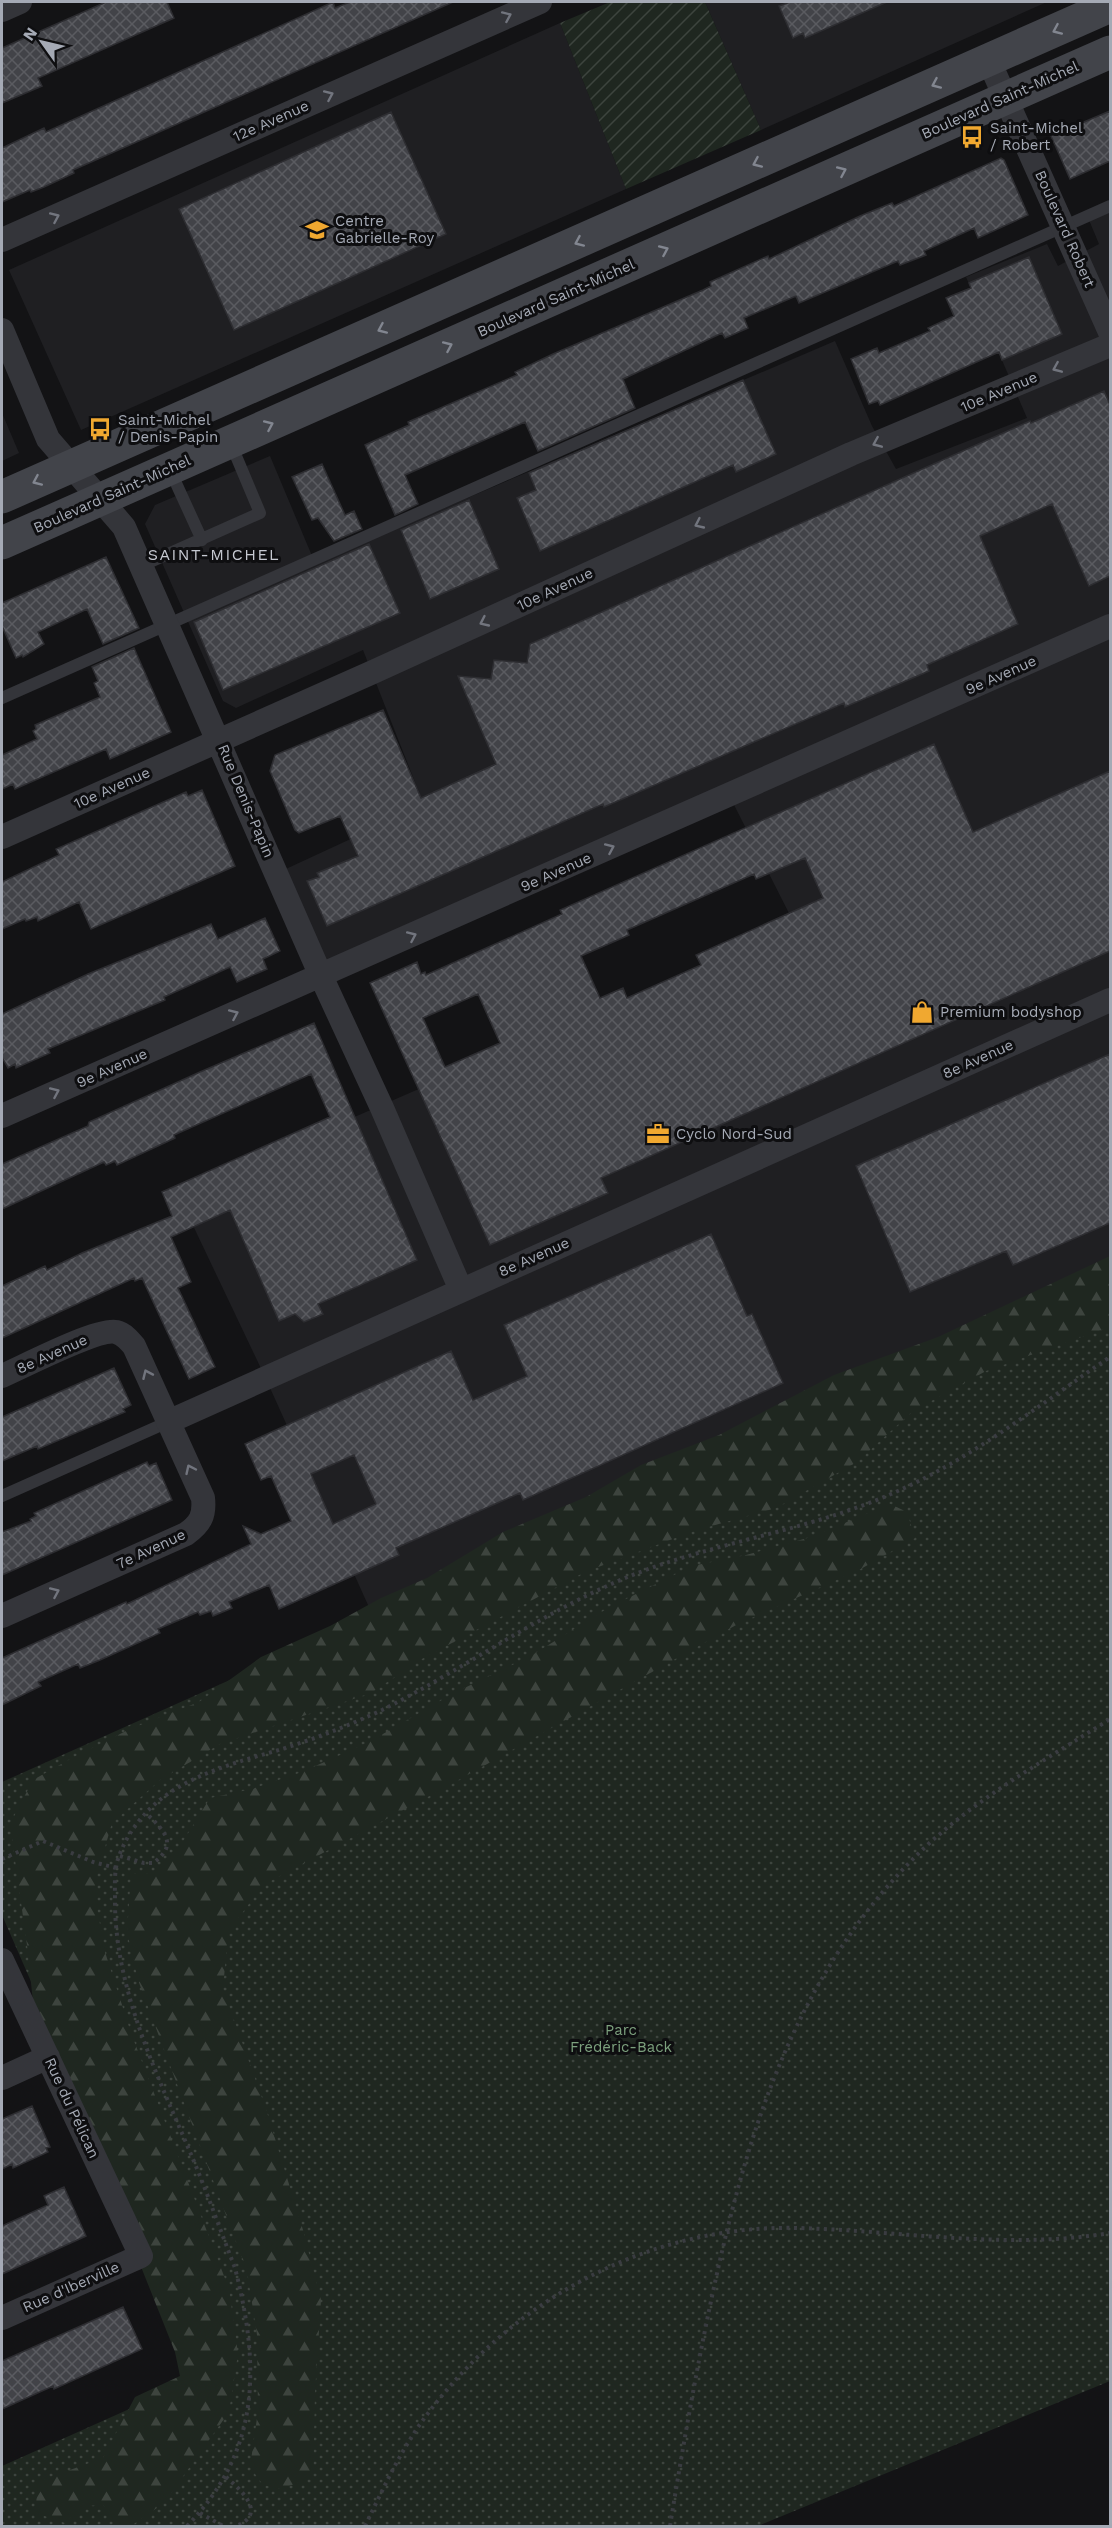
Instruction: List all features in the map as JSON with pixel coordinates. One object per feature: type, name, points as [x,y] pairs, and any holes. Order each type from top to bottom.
[{"type":"main road","points":[[2,496],[1110,6]]},
{"type":"main road","name":"Boulevard Saint-Michel","points":[[2,543],[1110,52]]},
{"type":"street","points":[[2,10],[20,2]]},
{"type":"street","name":"12e Avenue","points":[[2,240],[540,2]]},
{"type":"street","name":"Boulevard Robert","points":[[989,61],[1110,333]]},
{"type":"street","name":"Rue Denis-Papin","points":[[2,330],[48,439],[124,527],[461,1290]]},
{"type":"street","name":"10e Avenue","points":[[2,837],[851,454],[1110,345]]},
{"type":"street","name":"9e Avenue","points":[[2,1116],[1110,626]]},
{"type":"street","name":"8e Avenue","points":[[2,1376],[97,1334],[117,1332],[134,1346],[168,1422],[1110,1000]]},
{"type":"street","name":"7e Avenue","points":[[2,1616],[186,1534],[196,1527],[203,1518],[203,1498],[168,1422]]},
{"type":"street","name":"Rue du Pélican","points":[[2,1960],[141,2256]]},
{"type":"street","points":[[2,2078],[48,2057]]},
{"type":"street","name":"Rue d'Iberville","points":[[2,2318],[141,2256]]},
{"type":"lane","points":[[2,698],[1110,206]]},
{"type":"lane","points":[[141,566],[260,513],[230,442]]},
{"type":"lane","points":[[170,469],[201,540]]},
{"type":"lane","points":[[2,1497],[168,1422]]},
{"type":"path","points":[[187,2526],[200,2513],[226,2477],[240,2445],[249,2406],[249,2349],[243,2298],[235,2268],[159,2080],[129,1993],[115,1934],[116,1868],[130,1833],[146,1813],[177,1788],[247,1759],[331,1732],[383,1709],[564,1605],[631,1575],[711,1549],[819,1521],[892,1494],[955,1461],[1110,1358]]},
{"type":"path","points":[[670,2526],[698,2363],[726,2232],[752,2138],[781,2058],[820,1981],[864,1916],[910,1862],[965,1814],[1047,1758],[1110,1719]]},
{"type":"path","points":[[120,1856],[144,1863],[153,1863],[166,1850],[168,1841],[166,1833],[146,1813]]},
{"type":"path","points":[[2,1859],[43,1841],[93,1862],[116,1868]]},
{"type":"path","points":[[365,2526],[394,2468],[428,2413],[469,2365],[511,2326],[557,2294],[630,2257],[669,2244],[726,2232],[775,2227],[1027,2239],[1110,2233]]},
{"type":"path","points":[[226,2477],[244,2493],[250,2508],[246,2521],[236,2526]]},
{"type":"path","points":[[200,2513],[223,2526]]},
{"type":"shaded area","points":[[705,2],[1047,2],[761,130]]},
{"type":"shaded area","name":"Centre Gabrielle-Roy","points":[[560,23],[626,189],[81,430],[9,270]]},
{"type":"shaded area","points":[[1110,211],[1110,1267],[373,1616],[266,1379],[178,1194],[795,925],[729,795],[321,976],[275,874],[424,805],[363,650],[236,708],[223,701],[145,524],[155,505],[270,456],[315,563],[835,341],[872,426],[896,469],[1027,418],[966,277],[1047,244],[1058,266],[1099,244],[1089,220]]},
{"type":"shaded area","points":[[2,413],[19,453],[2,461]]},
{"type":"green space","points":[[610,2],[705,2],[761,130],[626,189],[560,23]]},
{"type":"green space","points":[[1110,1256],[1110,1327],[986,1371],[913,1411],[857,1462],[776,1508],[694,1531],[585,1572],[420,1660],[371,1693],[220,1744],[160,1780],[112,1823],[97,1875],[96,1902],[105,1952],[131,2033],[229,2289],[238,2354],[229,2412],[164,2503],[131,2526],[122,2526],[103,2505],[84,2506],[65,2523],[36,2513],[37,2482],[103,2458],[135,2397],[180,2376],[175,2352],[120,2214],[36,2030],[10,1824],[33,1780],[130,1729],[199,1702],[261,1657],[427,1578],[503,1532],[586,1497],[641,1465],[719,1435],[834,1375],[938,1337]]},
{"type":"green space","name":"Parc Frédéric-Back","points":[[1110,1267],[1110,2381],[758,2526],[2,2526],[2,2466],[203,2376],[2,1915],[2,1782],[373,1616]]},
{"type":"green space","points":[[890,1504],[907,1512],[915,1538],[859,1570],[738,1624],[437,1792],[263,1885],[228,1932],[223,1989],[266,2109],[303,2230],[321,2300],[313,2477],[281,2489],[263,2485],[250,2467],[258,2411],[257,2335],[247,2271],[138,1980],[127,1932],[131,1874],[156,1873],[182,1843],[210,1798],[252,1789],[302,1772],[369,1742],[454,1693],[529,1657],[608,1608],[692,1566],[746,1555],[811,1537]]},
{"type":"building","points":[[106,2],[167,2],[174,18],[38,78],[42,86],[2,103],[2,48]]},
{"type":"building","points":[[333,2],[335,8],[350,2],[453,2],[73,170],[74,173],[44,187],[31,192],[30,190],[2,202],[2,148],[44,128],[46,132]]},
{"type":"building","points":[[790,2],[887,2],[805,38],[803,33],[793,38],[779,6]]},
{"type":"building","points":[[1110,111],[1110,161],[1070,179],[1051,136]]},
{"type":"building","points":[[391,112],[446,234],[234,330],[179,209]]},
{"type":"building","points":[[1001,158],[1004,160],[1028,215],[978,238],[974,228],[924,251],[926,255],[900,265],[898,261],[799,303],[796,296],[744,318],[748,328],[725,338],[722,333],[623,379],[635,408],[538,451],[525,422],[405,475],[418,504],[395,515],[365,445],[409,425],[408,422],[517,375],[515,372],[553,354],[703,290],[711,286],[710,282],[768,256],[769,259],[860,216],[892,203],[894,206]]},
{"type":"building","points":[[1029,257],[1062,334],[1002,360],[999,352],[880,405],[878,401],[869,404],[851,359],[877,348],[879,353],[930,331],[928,328],[954,316],[946,298],[971,288],[969,283]]},
{"type":"building","points":[[743,380],[776,454],[736,472],[733,465],[540,551],[517,498],[536,490],[529,473]]},
{"type":"building","points":[[1104,391],[1110,405],[1110,576],[1089,586],[1052,504],[980,536],[1018,624],[927,665],[929,671],[845,707],[844,703],[604,807],[603,804],[327,926],[307,881],[319,877],[317,873],[358,856],[340,816],[299,833],[295,830],[270,771],[275,755],[383,710],[421,798],[496,764],[458,676],[491,679],[494,660],[527,663],[530,644],[1030,421],[1031,423]]},
{"type":"building","points":[[322,464],[345,515],[354,511],[362,529],[334,541],[318,518],[312,520],[292,477]]},
{"type":"building","points":[[469,500],[499,569],[430,599],[401,530]]},
{"type":"building","points":[[369,544],[400,613],[223,690],[194,622]]},
{"type":"building","points":[[106,557],[139,628],[103,644],[87,609],[38,632],[44,644],[23,657],[22,655],[16,658],[2,626],[2,603]]},
{"type":"building","points":[[134,648],[171,732],[110,759],[106,749],[15,789],[13,784],[2,789],[2,755],[37,739],[33,731],[36,729],[35,725],[100,697],[94,683],[98,681],[92,667]]},
{"type":"building","points":[[934,744],[973,832],[1110,771],[1110,951],[601,1178],[608,1193],[490,1245],[370,983],[417,962],[421,974],[425,972],[426,975],[562,914],[560,910]],"holes":[[[805,858],[823,898],[696,955],[701,965],[627,998],[623,988],[600,998],[581,956],[629,935],[627,930],[754,874],[756,879]],[[478,994],[500,1043],[445,1067],[423,1018]]]},
{"type":"building","points":[[202,790],[235,866],[91,929],[79,902],[38,921],[37,917],[26,921],[25,919],[2,929],[2,882],[59,855],[56,849],[186,792],[188,796]]},
{"type":"building","points":[[265,918],[280,951],[263,959],[267,969],[237,982],[230,967],[164,997],[165,1000],[48,1049],[50,1053],[16,1068],[15,1064],[8,1068],[2,1057],[2,1014],[88,974],[211,924],[218,939]]},
{"type":"building","points":[[314,1023],[417,1260],[318,1304],[323,1314],[304,1322],[295,1314],[279,1321],[230,1210],[171,1237],[191,1282],[178,1288],[215,1367],[189,1379],[142,1278],[135,1281],[134,1278],[2,1338],[2,1286],[45,1266],[47,1270],[172,1216],[162,1192],[330,1117],[311,1074],[174,1135],[175,1138],[117,1165],[115,1161],[106,1165],[104,1162],[2,1209],[2,1164],[88,1126],[89,1122]]},
{"type":"building","points":[[1110,1054],[1110,1223],[1013,1265],[1006,1251],[910,1292],[856,1166]]},
{"type":"building","points":[[711,1234],[747,1316],[752,1314],[783,1383],[523,1500],[520,1493],[396,1548],[399,1555],[279,1609],[269,1585],[229,1602],[232,1608],[213,1616],[211,1611],[200,1615],[198,1612],[158,1629],[160,1633],[100,1660],[80,1668],[78,1664],[38,1682],[41,1686],[2,1705],[2,1658],[126,1602],[127,1604],[251,1544],[243,1526],[261,1534],[291,1521],[271,1476],[261,1480],[245,1444],[451,1351],[473,1400],[527,1376],[504,1325]],"holes":[[[354,1455],[376,1504],[333,1524],[311,1474]]]},
{"type":"building","points":[[114,1368],[131,1405],[123,1409],[125,1412],[38,1449],[37,1446],[2,1461],[2,1417]]},
{"type":"building","points":[[147,1462],[149,1466],[156,1463],[172,1500],[2,1575],[2,1532],[31,1521],[30,1519],[36,1516],[34,1513]]},
{"type":"building","points":[[32,2106],[50,2147],[46,2148],[48,2152],[13,2168],[12,2164],[2,2169],[2,2119]]},
{"type":"building","points":[[64,2187],[86,2236],[2,2274],[2,2226],[48,2205],[44,2196]]},
{"type":"building","points":[[123,2307],[142,2349],[54,2389],[53,2386],[2,2409],[2,2361]]},
{"type":"place","name":"Saint-Michel / Robert","points":[[972,137]]},
{"type":"place","name":"Centre Gabrielle-Roy","points":[[317,230]]},
{"type":"place","name":"Saint-Michel / Denis-Papin","points":[[100,429]]},
{"type":"place","name":"Premium bodyshop","points":[[922,1012]]},
{"type":"place","name":"Cyclo Nord-Sud","points":[[658,1134]]},
{"type":"district","name":"SAINT-MICHEL","points":[[214,554]]}]
